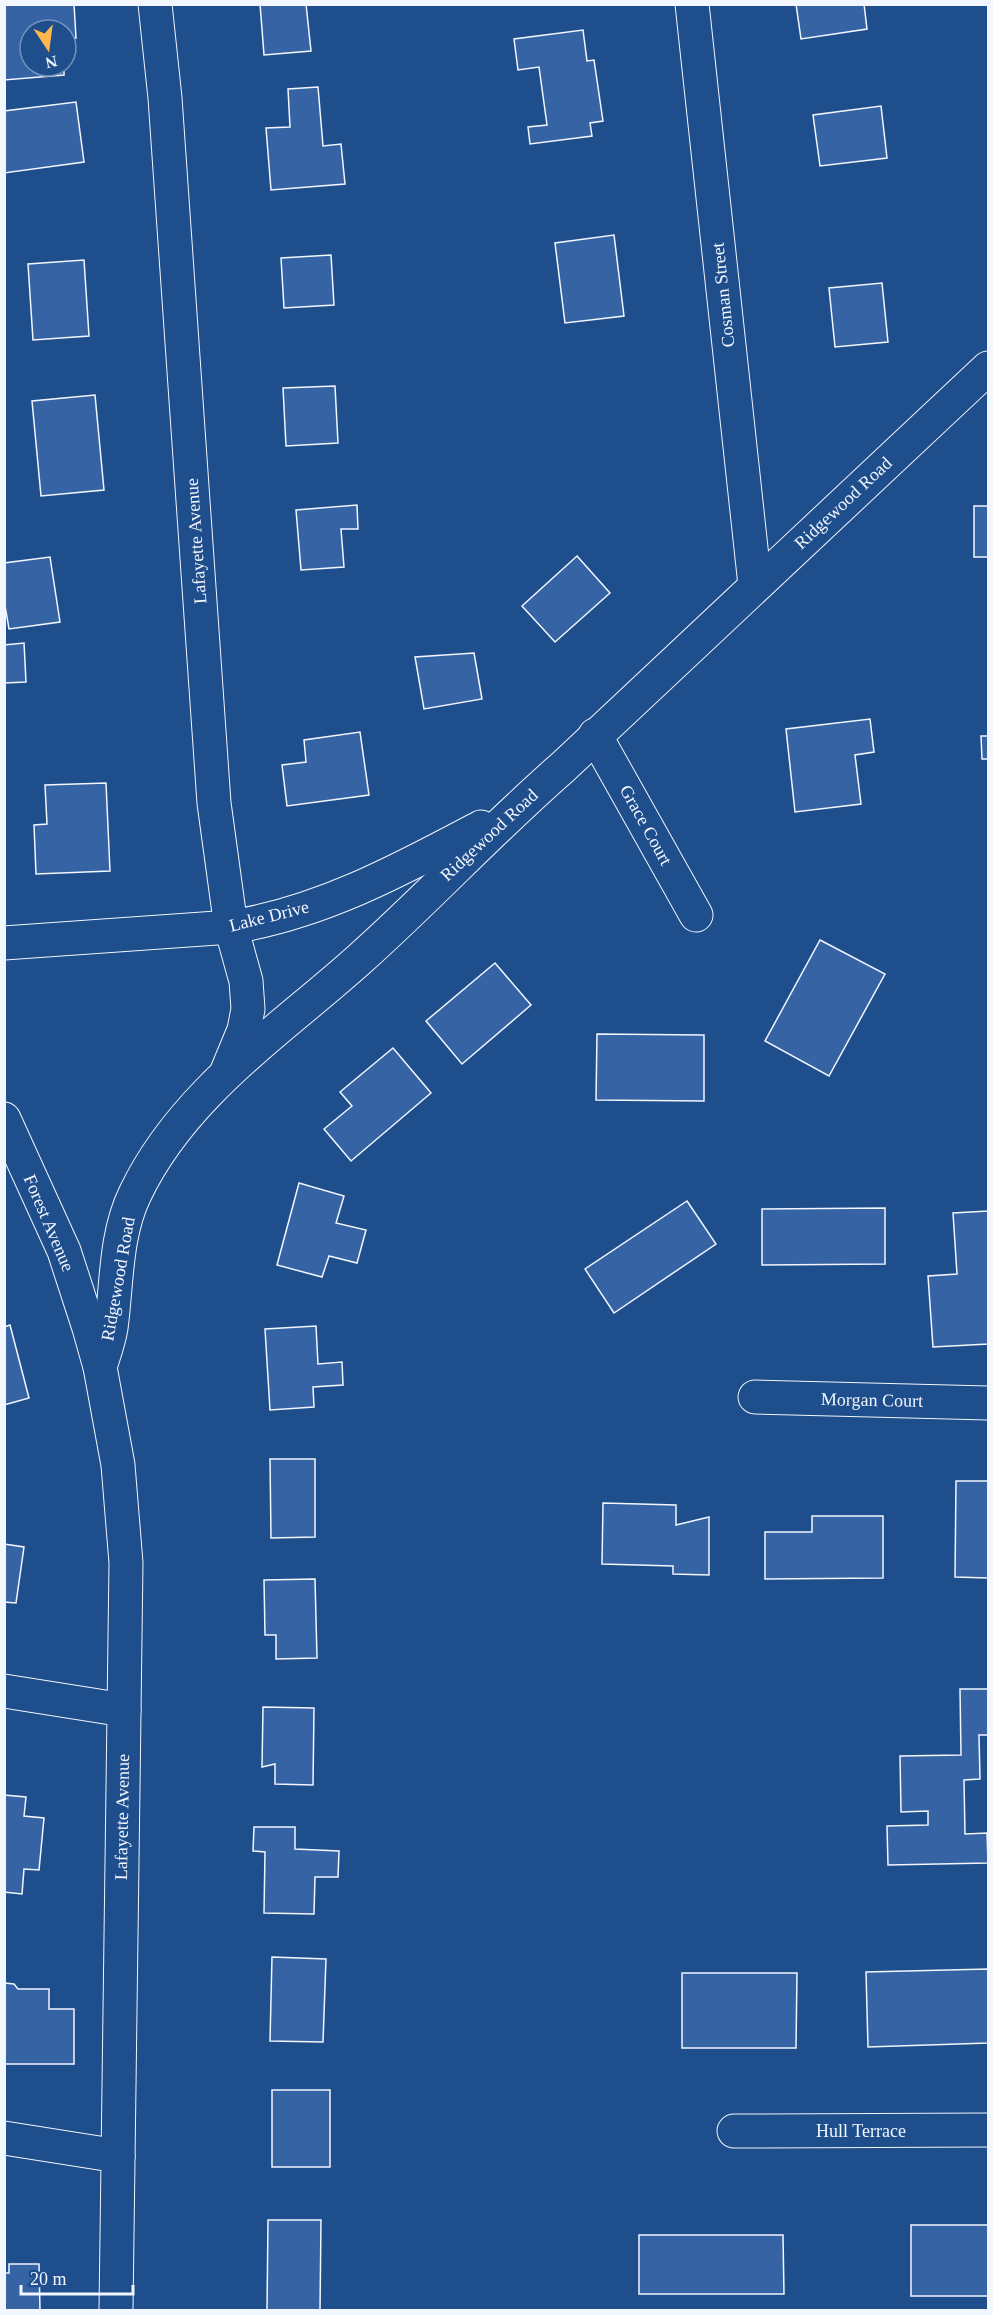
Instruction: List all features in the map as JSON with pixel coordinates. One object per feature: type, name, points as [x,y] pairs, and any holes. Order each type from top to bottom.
[{"type":"main road","name":"Lafayette Avenue","points":[[155,4],[165,98],[214,803],[231,927],[246,981],[248,1009],[244,1030],[227,1071]]},
{"type":"main road","name":"Cosman Street","points":[[692,4],[755,585]]},
{"type":"main road","name":"Ridgewood Road","points":[[100,1367],[110,1331],[119,1253],[134,1197],[160,1149],[227,1071],[362,957],[512,811],[988,368]]},
{"type":"main road","name":"Grace Court","points":[[595,735],[696,915]]},
{"type":"main road","name":"Lake Drive","points":[[4,943],[231,927],[292,913],[367,885],[512,811]]},
{"type":"main road","name":"Forest Avenue","points":[[4,1119],[64,1251],[89,1328]]},
{"type":"main road","name":"Lafayette Avenue","points":[[89,1328],[100,1367],[118,1465],[125,1552],[116,2310]]},
{"type":"main road","name":"Morgan Court","points":[[755,1397],[988,1403]]},
{"type":"main road","points":[[4,1691],[124,1710]]},
{"type":"main road","name":"Hull Terrace","points":[[734,2131],[988,2130]]},
{"type":"main road","points":[[4,2138],[118,2156]]},
{"type":"building","points":[[4,4],[74,4],[75,18],[18,18],[18,78],[28,78],[4,80]]},
{"type":"building","points":[[260,4],[306,4],[311,51],[264,55]]},
{"type":"building","points":[[796,4],[864,4],[867,29],[801,39]]},
{"type":"building","points":[[583,30],[587,61],[594,60],[603,121],[590,123],[592,136],[530,144],[528,127],[547,125],[539,67],[518,70],[514,39]]},
{"type":"building","points":[[318,87],[323,146],[341,144],[345,184],[271,190],[266,128],[290,127],[288,89]]},
{"type":"building","points":[[76,102],[84,162],[4,173],[4,111]]},
{"type":"building","points":[[881,106],[887,158],[820,166],[813,115]]},
{"type":"building","points":[[614,235],[624,316],[565,323],[555,243]]},
{"type":"building","points":[[331,255],[334,305],[284,308],[281,258]]},
{"type":"building","points":[[84,260],[89,336],[33,340],[28,264]]},
{"type":"building","points":[[882,283],[888,342],[835,347],[829,288]]},
{"type":"building","points":[[335,386],[338,443],[286,446],[283,388]]},
{"type":"building","points":[[95,395],[104,490],[41,496],[32,401]]},
{"type":"building","points":[[357,505],[358,529],[341,529],[344,567],[301,570],[296,510]]},
{"type":"building","points":[[974,506],[988,506],[988,557],[974,557]]},
{"type":"building","points":[[577,556],[610,593],[555,642],[522,606]]},
{"type":"building","points":[[50,557],[60,622],[9,629],[4,600],[4,563]]},
{"type":"building","points":[[24,643],[26,682],[4,683],[4,645]]},
{"type":"building","points":[[474,653],[482,699],[424,709],[415,657]]},
{"type":"building","points":[[870,719],[874,752],[855,755],[861,804],[795,812],[786,729]]},
{"type":"building","points":[[360,732],[369,795],[287,806],[282,765],[306,762],[304,740]]},
{"type":"building","points":[[981,736],[988,736],[988,759],[982,759]]},
{"type":"building","points":[[106,783],[110,871],[36,874],[34,825],[47,824],[45,785]]},
{"type":"building","points":[[820,940],[885,974],[829,1076],[765,1041]]},
{"type":"building","points":[[495,963],[531,1005],[462,1064],[426,1021]]},
{"type":"building","points":[[597,1034],[704,1035],[704,1101],[596,1100]]},
{"type":"building","points":[[393,1048],[431,1093],[351,1161],[324,1129],[352,1106],[340,1092]]},
{"type":"building","points":[[299,1183],[344,1196],[336,1223],[366,1230],[357,1263],[329,1256],[322,1277],[277,1265]]},
{"type":"building","points":[[687,1201],[716,1244],[614,1313],[585,1269]]},
{"type":"building","points":[[885,1208],[885,1264],[762,1265],[762,1209]]},
{"type":"building","points":[[988,1211],[988,1344],[933,1347],[928,1276],[957,1274],[953,1213]]},
{"type":"building","points":[[10,1325],[29,1398],[4,1405],[4,1327]]},
{"type":"building","points":[[316,1326],[318,1364],[342,1362],[343,1385],[313,1387],[314,1407],[270,1410],[265,1329]]},
{"type":"building","points":[[270,1459],[315,1459],[315,1537],[271,1538]]},
{"type":"building","points":[[956,1481],[988,1481],[988,1578],[955,1577]]},
{"type":"building","points":[[603,1503],[676,1505],[676,1525],[709,1517],[709,1575],[673,1574],[673,1566],[602,1564]]},
{"type":"building","points":[[812,1516],[883,1516],[883,1578],[765,1579],[765,1532],[812,1532]]},
{"type":"building","points":[[4,1544],[24,1547],[16,1603],[4,1602]]},
{"type":"building","points":[[315,1579],[317,1658],[276,1659],[276,1635],[265,1635],[264,1580]]},
{"type":"building","points":[[960,1689],[988,1689],[988,1735],[979,1735],[980,1779],[964,1780],[965,1834],[987,1833],[988,1863],[888,1865],[887,1826],[928,1825],[928,1811],[901,1812],[900,1756],[961,1755]]},
{"type":"building","points":[[263,1707],[314,1708],[313,1785],[275,1784],[275,1764],[262,1767]]},
{"type":"building","points":[[4,1795],[26,1797],[24,1816],[44,1818],[39,1870],[24,1869],[22,1894],[4,1892]]},
{"type":"building","points":[[254,1827],[295,1827],[295,1849],[339,1851],[338,1877],[315,1877],[314,1914],[264,1913],[265,1852],[253,1851]]},
{"type":"building","points":[[272,1957],[326,1959],[323,2042],[270,2041]]},
{"type":"building","points":[[988,1969],[988,2043],[868,2047],[866,1972]]},
{"type":"building","points":[[682,1973],[797,1973],[796,2048],[682,2048]]},
{"type":"building","points":[[4,1983],[14,1984],[18,1989],[49,1989],[49,2009],[74,2009],[74,2064],[4,2064]]},
{"type":"building","points":[[272,2090],[330,2090],[330,2167],[272,2167]]},
{"type":"building","points":[[268,2220],[321,2220],[320,2310],[267,2310]]},
{"type":"building","points":[[911,2225],[988,2225],[988,2296],[911,2296]]},
{"type":"building","points":[[639,2235],[783,2235],[784,2294],[639,2294]]},
{"type":"building","points":[[9,2264],[39,2264],[40,2310],[4,2310],[4,2273],[9,2273]]}]
